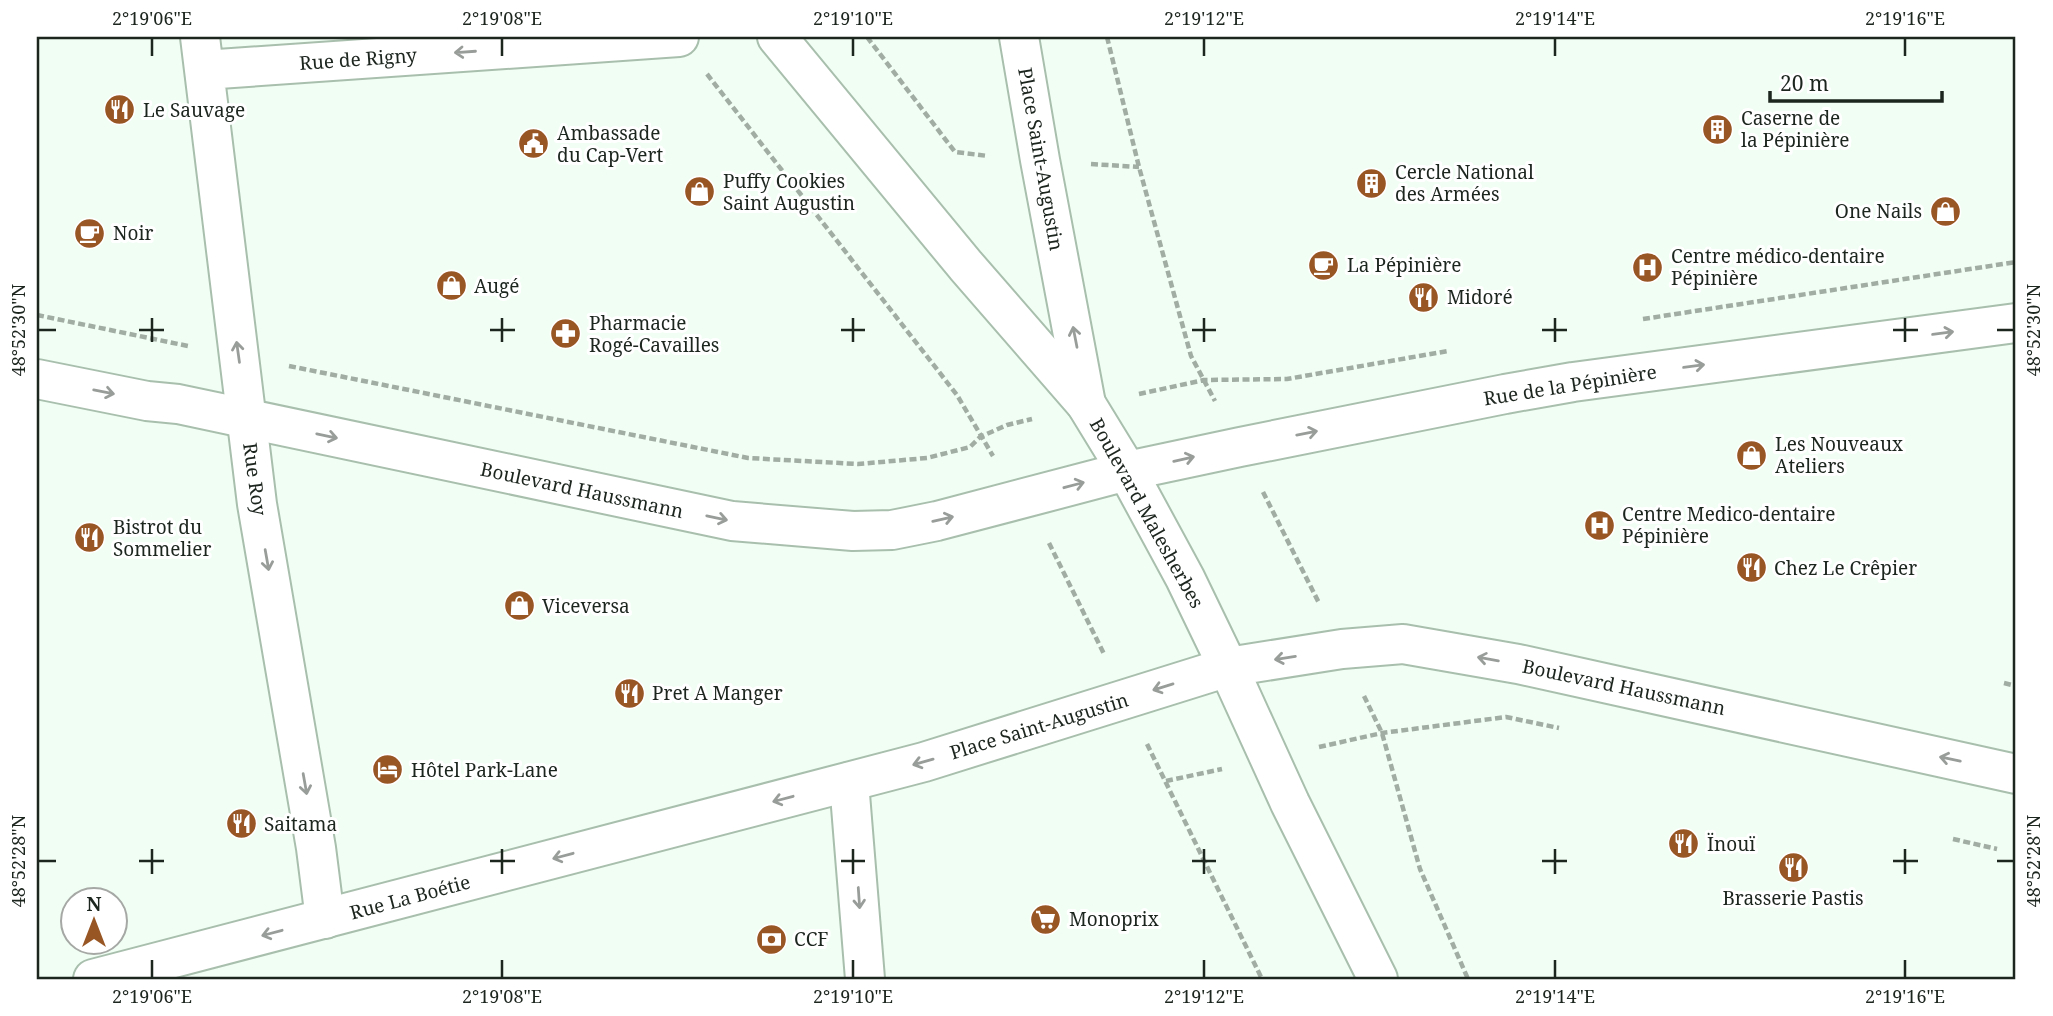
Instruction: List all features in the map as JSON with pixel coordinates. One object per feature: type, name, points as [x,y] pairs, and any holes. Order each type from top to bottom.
[{"type":"main road","name":"Rue de Rigny","points":[[202,54],[679,37]]},
{"type":"main road","name":"Boulevard Malesherbes","points":[[776,37],[1086,404],[1128,471],[1181,569],[1290,803],[1378,979]]},
{"type":"main road","name":"Place Saint-Augustin","points":[[1019,37],[1086,404]]},
{"type":"main road","name":"Rue Roy","points":[[202,54],[257,504],[316,848],[325,919]]},
{"type":"main road","name":"Rue de la Pépinière","points":[[1128,471],[1573,382],[2016,323]]},
{"type":"main road","name":"Boulevard Haussmann","points":[[37,379],[147,401],[178,404],[732,521],[853,531],[892,530],[937,521],[1128,471]]},
{"type":"main road","name":"Boulevard Haussmann","points":[[1228,667],[1342,649],[1403,644],[1518,664],[2016,774]]},
{"type":"main road","name":"Place Saint-Augustin","points":[[849,782],[924,762],[1228,667]]},
{"type":"main road","name":"Rue La Boétie","points":[[93,979],[849,782]]},
{"type":"main road","points":[[849,782],[865,979]]},
{"type":"path","points":[[867,37],[955,152],[996,156]]},
{"type":"path","points":[[1107,37],[1139,167],[1191,356],[1204,380]]},
{"type":"path","points":[[302,369],[748,458],[858,464],[927,458],[970,447],[980,437],[957,395],[703,68]]},
{"type":"path","points":[[1095,164],[1139,167]]},
{"type":"path","points":[[37,316],[185,345]]},
{"type":"path","points":[[1258,483],[1297,559]]},
{"type":"path","points":[[1052,549],[1105,656]]},
{"type":"path","points":[[2004,683],[2016,686]]},
{"type":"path","points":[[1468,979],[1420,869],[1382,733],[1506,717],[1560,728]]},
{"type":"path","points":[[1166,780],[1262,979]]},
{"type":"path","points":[[1953,839],[1997,849]]},
{"type":"place","name":"Le Sauvage","points":[[120,110]]},
{"type":"place","name":"Caserne de la Pépinière","points":[[1718,129]]},
{"type":"place","name":"Ambassade du Cap-Vert","points":[[534,144]]},
{"type":"place","name":"Cercle National des Armées","points":[[1372,183]]},
{"type":"place","name":"Puffy Cookies Saint Augustin","points":[[700,192]]},
{"type":"place","name":"One Nails","points":[[1945,211]]},
{"type":"place","name":"Noir","points":[[90,233]]},
{"type":"place","name":"La Pépinière","points":[[1324,265]]},
{"type":"place","name":"Centre médico-dentaire Pépinière","points":[[1648,267]]},
{"type":"place","name":"Augé","points":[[451,286]]},
{"type":"place","name":"Midoré","points":[[1424,297]]},
{"type":"place","name":"Pharmacie Rogé-Cavailles","points":[[566,334]]},
{"type":"place","name":"Les Nouveaux Ateliers","points":[[1752,455]]},
{"type":"place","name":"Centre Medico-dentaire Pépinière","points":[[1599,525]]},
{"type":"place","name":"Bistrot du Sommelier","points":[[90,538]]},
{"type":"place","name":"Chez Le Crêpier","points":[[1751,568]]},
{"type":"place","name":"Viceversa","points":[[519,606]]},
{"type":"place","name":"Pret A Manger","points":[[629,693]]},
{"type":"place","name":"Hôtel Park-Lane","points":[[388,770]]},
{"type":"place","name":"Saitama","points":[[241,824]]},
{"type":"place","name":"Ïnouï","points":[[1684,844]]},
{"type":"place","name":"Brasserie Pastis","points":[[1793,867]]},
{"type":"place","name":"Monoprix","points":[[1046,919]]},
{"type":"place","name":"CCF","points":[[771,939]]}]
